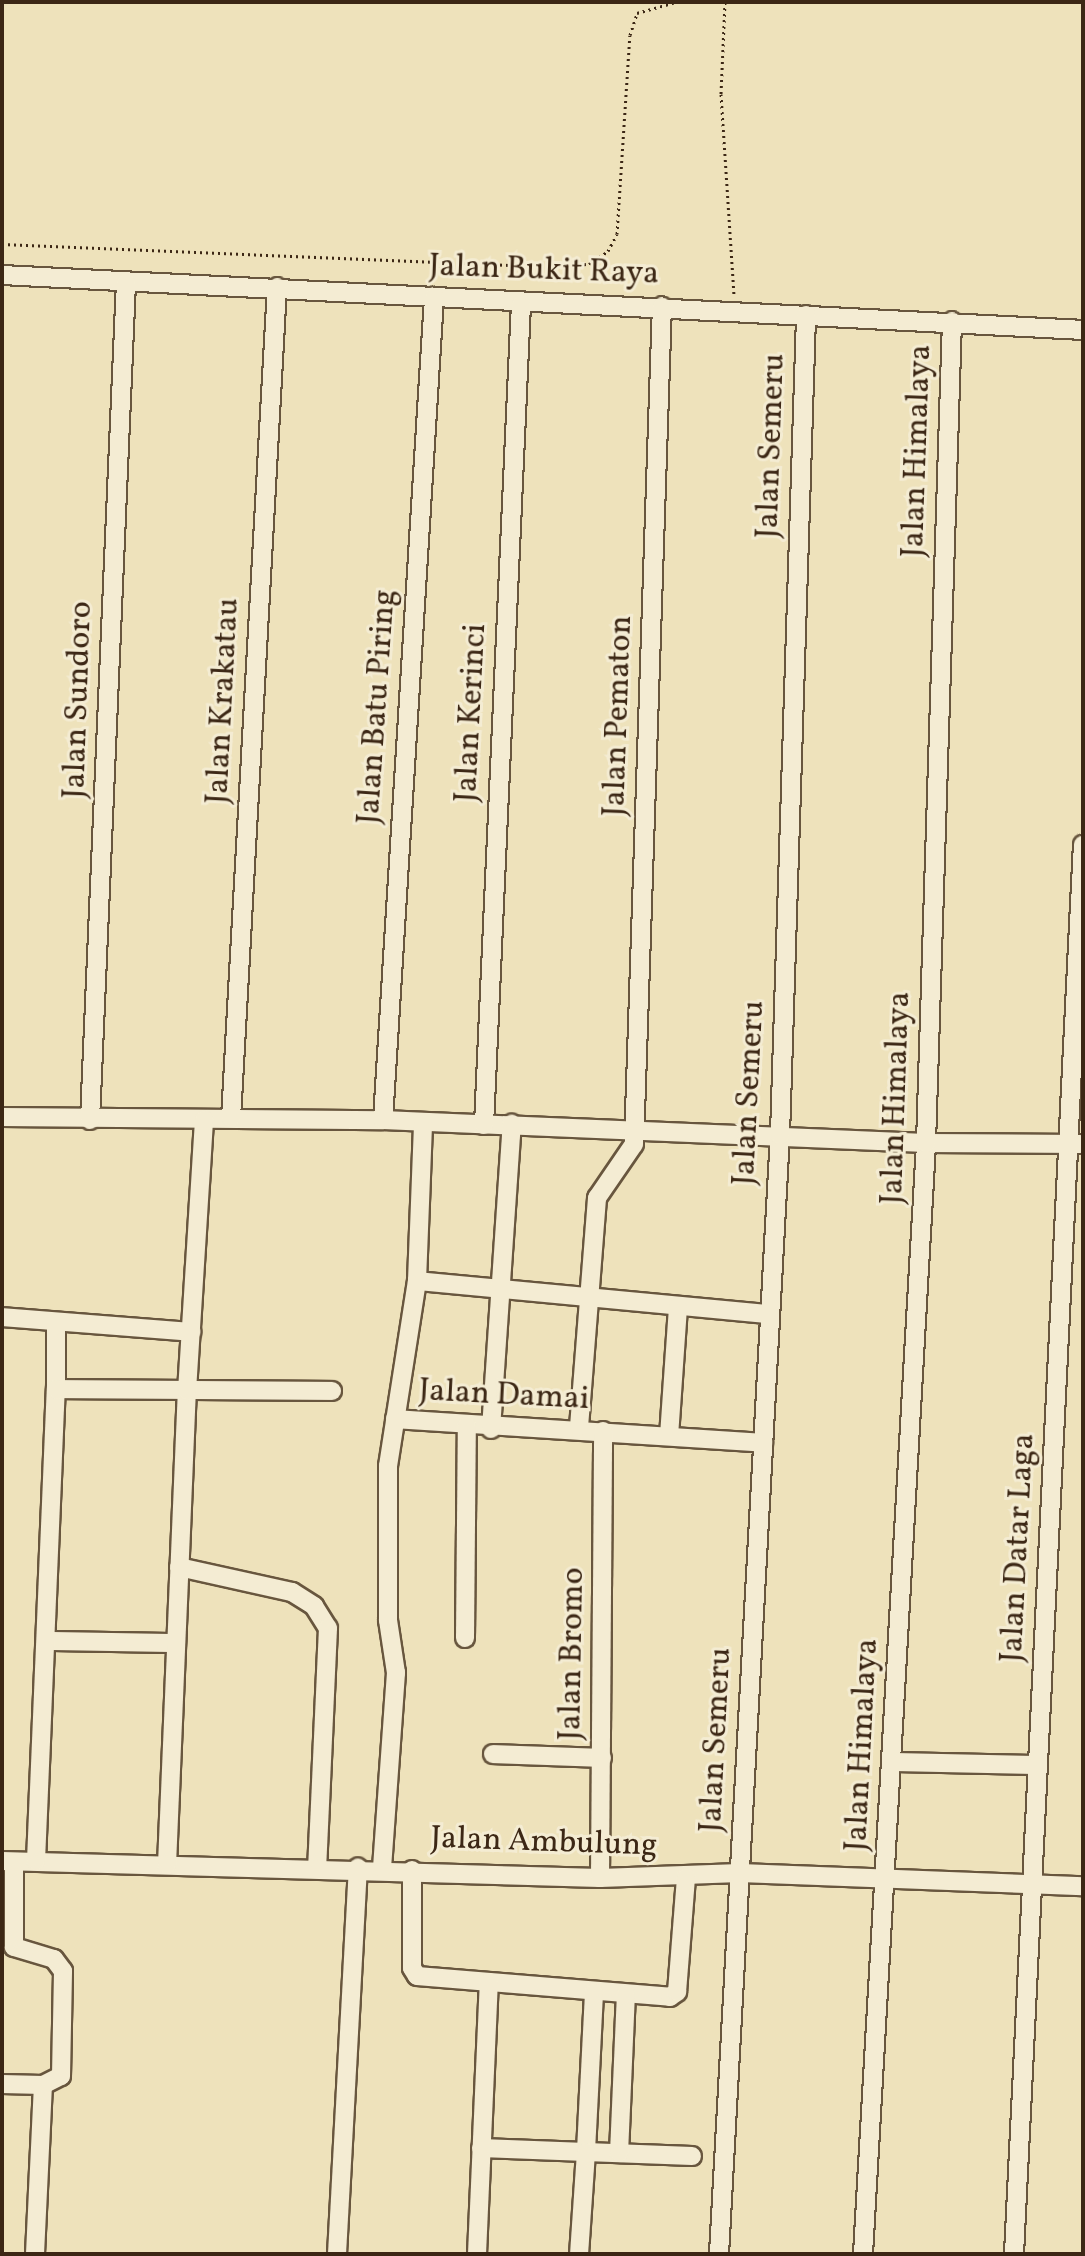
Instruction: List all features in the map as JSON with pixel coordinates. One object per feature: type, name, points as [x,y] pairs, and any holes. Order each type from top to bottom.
[{"type":"street","name":"Jalan Bukit Raya","points":[[2,275],[126,283],[277,287],[521,304],[662,306],[1083,330]]},
{"type":"street","name":"Jalan Sundoro","points":[[90,1120],[126,283]]},
{"type":"street","name":"Jalan Krakatau","points":[[231,1118],[277,287]]},
{"type":"street","name":"Jalan Batu Piring","points":[[383,1120],[434,297]]},
{"type":"street","name":"Jalan Kerinci","points":[[484,1125],[521,304]]},
{"type":"street","name":"Jalan Pematon","points":[[579,1427],[597,1198],[630,1153],[635,1128],[662,306]]},
{"type":"street","name":"Jalan Semeru","points":[[719,2254],[780,1135],[806,315]]},
{"type":"street","name":"Jalan Himalaya","points":[[863,2254],[926,1143],[952,321]]},
{"type":"street","name":"Jalan Datar Laga","points":[[1014,2254],[1037,1765],[1077,1144],[1083,845]]},
{"type":"street","points":[[2,1117],[383,1120],[635,1128],[926,1143],[1077,1144]]},
{"type":"street","points":[[167,1865],[187,1391],[204,1120]]},
{"type":"street","name":"Jalan Damai","points":[[423,1123],[417,1281],[395,1419],[491,1429],[579,1427],[763,1443]]},
{"type":"street","points":[[491,1429],[512,1124]]},
{"type":"street","points":[[417,1281],[502,1292],[768,1314]]},
{"type":"street","points":[[669,1436],[678,1307]]},
{"type":"street","points":[[2,1317],[191,1332]]},
{"type":"street","points":[[36,1861],[47,1641],[56,1323]]},
{"type":"street","points":[[56,1389],[332,1391]]},
{"type":"street","points":[[382,1868],[396,1673],[388,1620],[388,1466],[395,1419]]},
{"type":"street","points":[[465,1638],[467,1426]]},
{"type":"street","name":"Jalan Bromo","points":[[600,1878],[603,1431]]},
{"type":"street","points":[[179,1567],[292,1592],[314,1606],[328,1628],[317,1867]]},
{"type":"street","points":[[47,1641],[176,1643]]},
{"type":"street","points":[[493,1754],[602,1758]]},
{"type":"street","points":[[892,1762],[1037,1765]]},
{"type":"street","points":[[2,2084],[43,2085],[61,2076],[63,1971],[54,1959],[8,1947],[8,1862]]},
{"type":"street","name":"Jalan Ambulung","points":[[8,1862],[382,1868],[600,1878],[740,1873],[1083,1886]]},
{"type":"street","points":[[337,2254],[358,1868]]},
{"type":"street","points":[[412,1870],[413,1974],[594,1993],[670,1997],[677,1992],[686,1877]]},
{"type":"street","points":[[477,2254],[489,1982]]},
{"type":"street","points":[[579,2254],[594,1993]]},
{"type":"street","points":[[619,2153],[626,1994]]},
{"type":"street","points":[[35,2254],[43,2085]]},
{"type":"street","points":[[481,2148],[692,2156]]},
{"type":"path","points":[[2,244],[589,264],[608,251],[617,234],[630,35],[637,13],[676,2]]},
{"type":"path","points":[[725,2],[721,94],[735,311]]}]
